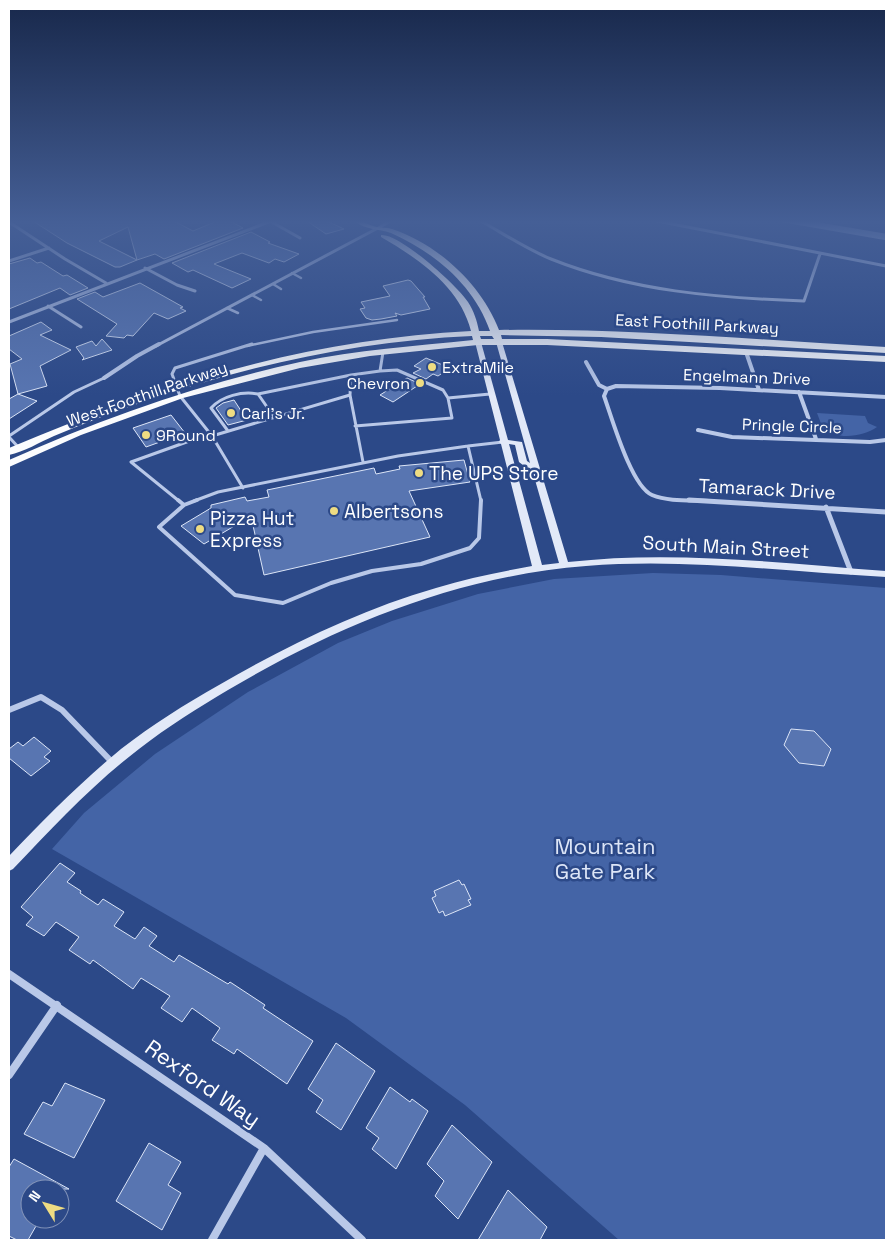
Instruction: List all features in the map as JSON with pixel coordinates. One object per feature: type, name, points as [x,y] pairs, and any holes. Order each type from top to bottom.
[{"type":"main road","points":[[443,279],[470,312],[490,394],[538,569]]},
{"type":"main road","points":[[462,279],[485,306],[496,333],[564,565]]},
{"type":"main road","name":"East Foothill Parkway","points":[[477,338],[496,333],[596,333],[886,350]]},
{"type":"main road","name":"West Foothill Parkway","points":[[9,464],[78,433],[236,370],[330,349],[414,338],[477,338]]},
{"type":"main road","name":"East Foothill Parkway","points":[[477,338],[498,342],[593,344],[886,359]]},
{"type":"main road","name":"West Foothill Parkway","points":[[9,452],[116,407],[300,365],[477,338]]},
{"type":"main road","points":[[746,352],[748,348],[756,347],[813,350],[860,348]]},
{"type":"main road","points":[[503,442],[519,444],[523,462],[536,471]]},
{"type":"main road","name":"South Main Street","points":[[9,865],[113,763],[164,724],[238,678],[305,642],[368,615],[425,594],[564,565],[654,560],[780,566],[886,574]]},
{"type":"street","points":[[101,279],[106,282]]},
{"type":"street","points":[[9,322],[114,279]]},
{"type":"street","points":[[166,279],[195,291]]},
{"type":"street","points":[[104,378],[137,356],[281,279]]},
{"type":"street","points":[[613,279],[681,293],[804,301],[811,279]]},
{"type":"street","points":[[48,306],[81,327]]},
{"type":"street","points":[[746,352],[759,390]]},
{"type":"street","points":[[586,362],[599,385],[607,389]]},
{"type":"street","name":"Engelmann Drive","points":[[607,389],[625,386],[886,396]]},
{"type":"street","name":"Tamarack Drive","points":[[607,389],[604,396],[637,482],[648,493],[659,498],[886,512]]},
{"type":"street","points":[[799,392],[816,439]]},
{"type":"street","name":"Pringle Circle","points":[[698,430],[732,437],[870,442],[886,440]]},
{"type":"street","points":[[826,507],[851,572]]},
{"type":"street","points":[[9,710],[41,697],[62,710],[113,763]]},
{"type":"street","name":"Rexford Way","points":[[9,974],[264,1148],[362,1240]]},
{"type":"street","points":[[9,1076],[57,1005]]},
{"type":"street","points":[[212,1240],[264,1148]]},
{"type":"lane","points":[[272,284],[281,289]]},
{"type":"lane","points":[[252,295],[262,300]]},
{"type":"lane","points":[[227,308],[238,313]]},
{"type":"lane","points":[[243,488],[212,436],[178,392],[172,374],[175,368],[256,344],[310,333],[397,320]]},
{"type":"lane","points":[[380,371],[382,352]]},
{"type":"lane","points":[[228,432],[211,408],[215,402],[250,392],[258,394],[380,371],[397,370],[443,390],[448,398],[452,418],[355,426]]},
{"type":"lane","points":[[351,376],[350,394],[363,462]]},
{"type":"lane","points":[[18,448],[9,436],[74,392],[104,378]]},
{"type":"lane","points":[[258,394],[274,417]]},
{"type":"lane","points":[[184,505],[131,462],[195,439],[228,432],[350,394]]},
{"type":"lane","points":[[448,398],[490,394]]},
{"type":"lane","points":[[468,446],[480,492],[481,508],[479,538],[470,548],[421,564],[372,571],[331,583],[283,604],[236,595],[159,527],[184,505],[218,492],[363,462],[468,446],[503,442]]},
{"type":"green space","points":[[817,413],[865,416],[868,423],[877,427],[858,435],[836,435],[823,429]]},
{"type":"green space","name":"Mountain Gate Park","points":[[653,573],[721,575],[886,588],[886,1240],[619,1240],[465,1105],[346,1018],[52,849],[84,813],[155,754],[248,692],[338,643],[392,621],[478,594],[554,579]]},
{"type":"building","points":[[9,279],[74,279],[88,288],[70,295],[60,288],[9,309]]},
{"type":"building","points":[[213,279],[250,279],[232,288]]},
{"type":"building","points":[[408,280],[425,297],[423,297],[430,309],[401,315],[395,313],[397,316],[381,319],[372,320],[366,318],[360,309],[365,308],[361,302],[390,296],[383,286]]},
{"type":"building","points":[[140,283],[183,307],[180,308],[186,311],[168,319],[154,313],[133,336],[127,335],[124,338],[106,336],[117,324],[77,299],[95,292],[103,297]]},
{"type":"building","points":[[41,322],[52,330],[40,335],[71,350],[40,366],[47,386],[18,394],[10,364],[22,359],[9,349],[9,336]]},
{"type":"building","points":[[102,339],[112,350],[82,360],[84,358],[76,347],[92,341],[96,346]]},
{"type":"building","name":"ExtraMile","points":[[426,358],[450,368],[438,376],[433,374],[426,379],[413,373],[421,369],[414,366]]},
{"type":"building","points":[[407,378],[420,384],[393,402],[380,395]]},
{"type":"building","points":[[18,394],[37,401],[9,419],[9,399]]},
{"type":"building","name":"Carl's Jr.","points":[[234,400],[247,420],[228,425],[216,408],[223,403]]},
{"type":"building","points":[[171,415],[185,433],[146,447],[133,428]]},
{"type":"building","name":"Albertsons","points":[[464,460],[470,482],[409,491],[430,537],[264,575],[252,521],[236,525],[204,544],[181,526],[211,508],[211,505],[245,497],[247,501],[269,497],[267,490],[374,468],[376,474],[400,469],[399,466]]},
{"type":"building","points":[[791,729],[814,731],[831,749],[824,766],[799,763],[784,745]]},
{"type":"building","points":[[34,737],[51,751],[44,757],[50,761],[31,776],[9,758],[9,749],[18,742],[23,746]]},
{"type":"building","points":[[60,863],[75,873],[67,882],[81,891],[80,893],[98,905],[103,899],[124,912],[114,926],[135,939],[144,927],[157,936],[149,946],[174,962],[179,955],[228,984],[230,982],[265,1005],[263,1008],[313,1041],[287,1084],[237,1049],[234,1054],[212,1040],[220,1028],[192,1008],[182,1022],[161,1008],[170,996],[141,978],[133,989],[93,960],[90,964],[69,950],[79,937],[56,922],[44,936],[26,925],[33,917],[21,907]]},
{"type":"building","points":[[459,880],[462,885],[464,884],[471,899],[468,900],[471,905],[445,916],[443,911],[439,913],[432,898],[436,896],[434,891]]},
{"type":"building","points":[[336,1043],[375,1071],[341,1130],[316,1112],[323,1100],[308,1089]]},
{"type":"building","points":[[65,1083],[105,1100],[74,1158],[24,1134],[43,1102],[52,1106]]},
{"type":"building","points":[[390,1087],[410,1102],[412,1099],[428,1111],[396,1169],[372,1149],[379,1138],[366,1128]]},
{"type":"building","points":[[452,1125],[492,1162],[458,1219],[435,1196],[444,1181],[427,1164]]},
{"type":"building","points":[[149,1143],[181,1162],[168,1185],[181,1193],[162,1230],[116,1201]]},
{"type":"building","points":[[14,1159],[51,1179],[20,1179],[20,1229],[34,1229],[28,1240],[17,1240],[9,1236],[9,1167]]},
{"type":"building","points":[[508,1190],[547,1227],[540,1240],[478,1240]]},
{"type":"place","name":"ExtraMile","points":[[432,367]]},
{"type":"place","name":"Chevron","points":[[420,383]]},
{"type":"place","name":"Carl's Jr.","points":[[231,413]]},
{"type":"place","name":"9Round","points":[[146,435]]},
{"type":"place","name":"The UPS Store","points":[[419,473]]},
{"type":"place","name":"Albertsons","points":[[334,511]]},
{"type":"place","name":"Pizza Hut Express","points":[[200,529]]}]
